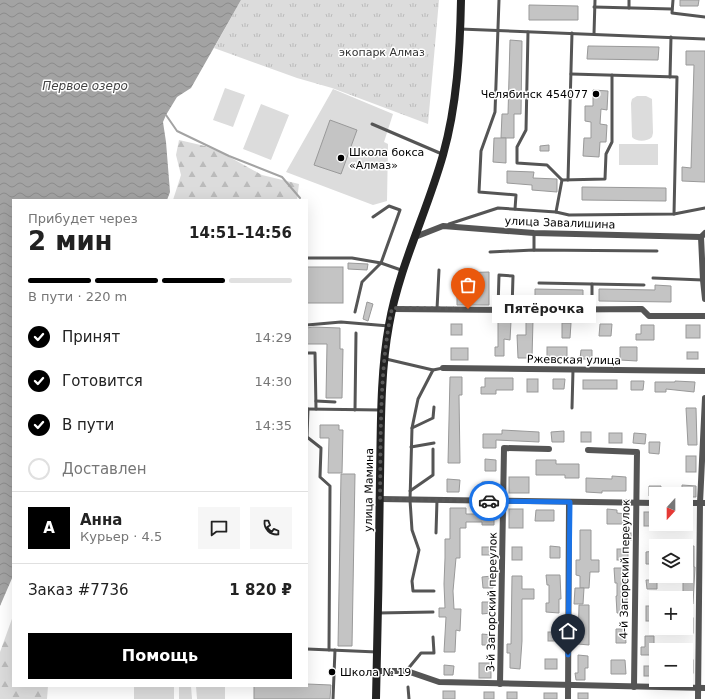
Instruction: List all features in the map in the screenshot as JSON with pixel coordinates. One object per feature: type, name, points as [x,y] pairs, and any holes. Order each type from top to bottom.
[{"type":"main road","name":"улица Мамина","points":[[376,699],[382,410],[385,359],[389,326],[392,308],[403,271],[443,155],[450,125],[457,85],[461,0]]},
{"type":"street","name":"улица Завалишина","points":[[415,237],[443,226],[534,233],[703,235]]},
{"type":"street","points":[[703,235],[703,280],[705,299]]},
{"type":"street","points":[[392,308],[498,310],[642,309],[649,316],[705,316]]},
{"type":"street","name":"Ржевская улица","points":[[443,368],[705,371]]},
{"type":"street","points":[[698,699],[705,398]]},
{"type":"street","name":"3-й Загорский переулок","points":[[500,684],[504,448],[549,449]]},
{"type":"street","name":"4-й Загорский переулок","points":[[588,450],[636,452],[634,687]]},
{"type":"street","points":[[380,499],[649,503]]},
{"type":"street","points":[[568,699],[570,502]]},
{"type":"street","points":[[377,671],[407,671],[439,682],[705,688]]},
{"type":"lane","points":[[499,0],[495,112],[480,151],[479,192],[516,195],[515,209]]},
{"type":"lane","points":[[594,0],[594,34]]},
{"type":"lane","points":[[629,0],[629,8]]},
{"type":"lane","points":[[672,0],[672,13],[705,16]]},
{"type":"lane","points":[[594,7],[672,9]]},
{"type":"lane","points":[[460,29],[705,39]]},
{"type":"lane","points":[[528,32],[526,130],[517,147],[517,163],[547,165],[562,180],[606,179],[606,154],[612,142],[612,76]]},
{"type":"lane","points":[[568,180],[572,33]]},
{"type":"lane","points":[[670,77],[671,38]]},
{"type":"lane","points":[[571,74],[677,77],[674,214]]},
{"type":"lane","points":[[372,124],[443,155]]},
{"type":"lane","points":[[556,212],[562,180]]},
{"type":"lane","points":[[355,312],[362,282],[381,263],[400,210],[389,206],[373,217]]},
{"type":"lane","points":[[443,226],[498,208],[556,212],[569,215],[674,214],[705,208]]},
{"type":"lane","points":[[534,233],[534,250]]},
{"type":"lane","points":[[490,252],[534,250],[657,251]]},
{"type":"lane","points":[[308,258],[352,258],[381,263],[403,271]]},
{"type":"lane","points":[[437,309],[439,270]]},
{"type":"lane","points":[[498,310],[499,275],[512,276],[512,310]]},
{"type":"lane","points":[[653,278],[703,280]]},
{"type":"lane","points":[[539,283],[644,285]]},
{"type":"lane","points":[[592,284],[592,309]]},
{"type":"lane","points":[[308,325],[340,322],[389,326]]},
{"type":"lane","points":[[355,410],[356,333]]},
{"type":"lane","points":[[308,353],[315,353],[316,409]]},
{"type":"lane","points":[[385,359],[433,370],[443,368]]},
{"type":"lane","points":[[433,370],[418,399],[412,428],[410,500],[412,530],[419,550],[412,581],[413,591],[434,591]]},
{"type":"lane","points":[[572,370],[572,408]]},
{"type":"lane","points":[[316,401],[335,402]]},
{"type":"lane","points":[[412,428],[433,418],[434,407]]},
{"type":"lane","points":[[308,409],[382,410]]},
{"type":"lane","points":[[308,438],[320,448],[320,477],[330,486],[329,650]]},
{"type":"lane","points":[[308,443],[312,441]]},
{"type":"lane","points":[[411,447],[434,443]]},
{"type":"lane","points":[[410,491],[433,475],[433,449]]},
{"type":"lane","points":[[436,533],[437,500]]},
{"type":"lane","points":[[378,613],[432,612]]},
{"type":"lane","points":[[407,671],[421,653],[434,652],[434,637]]},
{"type":"lane","points":[[308,649],[377,652]]},
{"type":"lane","points":[[333,699],[335,650]]},
{"type":"lane","points":[[408,688],[408,699]]},
{"type":"green space","name":"экопарк Алмаз","points":[[241,0],[439,0],[428,124],[332,88],[297,78],[214,48]]},
{"type":"green space","points":[[225,88],[245,95],[233,127],[213,120]]},
{"type":"green space","name":"Школа бокса «Алмаз»","points":[[333,89],[393,114],[384,142],[388,144],[387,201],[373,205],[286,172]]},
{"type":"green space","points":[[637,96],[646,96],[652,99],[653,133],[650,139],[645,141],[639,141],[632,137],[631,103],[632,99]]},
{"type":"green space","points":[[261,104],[289,115],[271,160],[243,149]]},
{"type":"green space","points":[[179,140],[205,146],[224,154],[262,175],[299,184],[297,199],[173,199],[181,175],[176,155]]},
{"type":"green space","points":[[619,144],[658,144],[658,165],[619,165]]},
{"type":"green space","points":[[12,619],[12,687],[48,687],[47,699],[0,699],[0,652]]},
{"type":"green space","points":[[134,687],[174,687],[174,699],[134,699]]},
{"type":"green space","points":[[179,687],[191,687],[192,699],[179,699]]},
{"type":"green space","points":[[196,687],[225,687],[225,699],[197,699]]},
{"type":"water","name":"Первое озеро","points":[[0,0],[241,0],[191,88],[177,97],[163,122],[170,192],[167,199],[12,199],[12,578],[0,606]]},
{"type":"building","points":[[680,0],[699,0],[698,6],[680,6]]},
{"type":"building","points":[[529,5],[578,6],[578,20],[529,20]]},
{"type":"building","points":[[510,40],[522,41],[521,114],[514,114],[514,138],[501,138],[502,114],[508,114]]},
{"type":"building","points":[[588,46],[659,47],[658,60],[587,59]]},
{"type":"building","points":[[686,51],[705,51],[705,182],[682,181],[682,167],[691,168],[694,65],[686,65]]},
{"type":"building","points":[[593,90],[608,91],[607,110],[601,109],[600,124],[607,125],[606,142],[600,142],[599,157],[583,156],[584,138],[591,138],[591,122],[585,121],[585,106],[593,106]]},
{"type":"building","points":[[330,120],[357,130],[341,174],[314,165]]},
{"type":"building","points":[[494,138],[506,138],[506,163],[493,162]]},
{"type":"building","points":[[549,145],[549,151],[540,151],[540,146]]},
{"type":"building","points":[[507,171],[534,172],[533,178],[557,179],[557,192],[532,190],[532,185],[507,183]]},
{"type":"building","points":[[582,187],[666,188],[666,201],[582,200]]},
{"type":"building","points":[[348,263],[368,264],[367,270],[348,269]]},
{"type":"building","points":[[308,267],[343,267],[343,303],[308,303]]},
{"type":"building","points":[[489,272],[489,305],[457,305],[457,273]]},
{"type":"building","points":[[655,285],[671,286],[671,302],[599,301],[599,289],[655,290]]},
{"type":"building","points":[[535,289],[583,290],[583,301],[535,300]]},
{"type":"building","points":[[367,302],[373,304],[368,321],[363,319]]},
{"type":"building","points":[[526,320],[533,320],[532,358],[518,358],[517,335],[526,335]]},
{"type":"building","points":[[498,321],[511,321],[510,340],[504,339],[504,356],[495,356],[495,347],[498,347]]},
{"type":"building","points":[[562,323],[571,323],[570,338],[562,338]]},
{"type":"building","points":[[451,324],[462,324],[462,335],[451,335]]},
{"type":"building","points":[[600,324],[612,324],[611,336],[599,336]]},
{"type":"building","points":[[641,325],[654,325],[654,340],[636,340],[636,334],[641,334]]},
{"type":"building","points":[[686,325],[700,325],[700,338],[686,338]]},
{"type":"building","points":[[308,328],[340,328],[340,349],[343,349],[342,398],[326,398],[327,344],[308,344]]},
{"type":"building","points":[[547,347],[567,347],[567,358],[547,358]]},
{"type":"building","points":[[620,347],[637,347],[637,361],[620,360]]},
{"type":"building","points":[[451,348],[468,348],[468,360],[451,360]]},
{"type":"building","points":[[581,350],[592,350],[592,359],[580,359]]},
{"type":"building","points":[[687,352],[698,352],[698,359],[687,359]]},
{"type":"building","points":[[450,377],[462,377],[462,395],[459,395],[460,463],[448,463]]},
{"type":"building","points":[[485,378],[513,378],[513,390],[496,390],[496,394],[481,394],[481,387],[485,387]]},
{"type":"building","points":[[527,379],[538,379],[538,392],[527,392]]},
{"type":"building","points":[[553,379],[565,379],[564,389],[553,389]]},
{"type":"building","points":[[583,380],[617,380],[617,389],[583,389]]},
{"type":"building","points":[[631,381],[644,381],[643,390],[631,390]]},
{"type":"building","points":[[655,382],[695,382],[694,392],[666,389],[666,392],[655,392]]},
{"type":"building","points":[[686,408],[696,408],[697,445],[688,445]]},
{"type":"building","points":[[320,425],[339,425],[339,430],[343,430],[342,473],[328,473],[329,438],[320,438]]},
{"type":"building","points":[[502,430],[539,432],[539,442],[496,440],[496,448],[483,448],[483,434],[502,434]]},
{"type":"building","points":[[564,431],[564,442],[552,442],[551,432]]},
{"type":"building","points":[[581,432],[591,432],[591,442],[581,442]]},
{"type":"building","points":[[609,433],[622,433],[622,443],[609,443]]},
{"type":"building","points":[[634,433],[646,434],[645,444],[633,443]]},
{"type":"building","points":[[649,442],[660,442],[659,454],[649,453]]},
{"type":"building","points":[[686,456],[696,456],[696,472],[686,472]]},
{"type":"building","points":[[485,459],[496,460],[496,471],[485,471]]},
{"type":"building","points":[[536,460],[556,460],[556,464],[579,464],[579,478],[565,478],[565,475],[536,475]]},
{"type":"building","points":[[341,474],[355,474],[352,646],[338,646]]},
{"type":"building","points":[[612,476],[626,477],[626,491],[602,491],[602,493],[586,492],[586,478],[612,479]]},
{"type":"building","points":[[509,477],[529,477],[529,493],[509,493]]},
{"type":"building","points":[[447,479],[460,480],[459,492],[447,492]]},
{"type":"building","points":[[482,482],[493,482],[493,494],[482,493]]},
{"type":"building","points":[[682,485],[696,486],[696,497],[693,497],[693,487],[682,487]]},
{"type":"building","points":[[649,486],[661,486],[661,487]]},
{"type":"building","points":[[450,508],[466,508],[466,514],[482,514],[482,510],[494,510],[494,525],[482,525],[482,522],[466,522],[466,528],[460,528],[460,558],[456,558],[453,591],[454,609],[461,609],[460,631],[456,630],[455,652],[444,652],[446,617],[439,617],[439,608],[445,608],[445,539],[450,539]]},
{"type":"building","points":[[509,509],[523,509],[523,528],[509,528]]},
{"type":"building","points":[[607,509],[617,510],[617,513],[627,514],[627,524],[607,524]]},
{"type":"building","points":[[536,510],[554,510],[554,521],[535,521]]},
{"type":"building","points":[[644,512],[649,512],[649,526],[644,526]]},
{"type":"building","points":[[580,530],[591,530],[591,560],[599,560],[599,572],[590,572],[589,588],[580,588],[580,576],[576,575],[576,560],[580,560]]},
{"type":"building","points":[[623,533],[631,533],[631,540],[623,540]]},
{"type":"building","points":[[550,546],[560,547],[560,558],[550,558]]},
{"type":"building","points":[[694,546],[695,567],[693,604],[693,591],[683,591],[683,583],[693,583]]},
{"type":"building","points":[[482,547],[493,547],[493,555],[482,555]]},
{"type":"building","points":[[512,547],[522,547],[522,560],[512,560]]},
{"type":"building","points":[[617,549],[628,549],[628,560],[617,560]]},
{"type":"building","points":[[646,552],[649,552],[649,564],[646,564]]},
{"type":"building","points":[[614,568],[622,568],[622,577],[627,577],[627,613],[617,613],[617,583],[615,583]]},
{"type":"building","points":[[546,575],[560,575],[561,599],[559,599],[559,613],[546,612],[546,603],[549,603],[549,585],[547,585]]},
{"type":"building","points":[[492,576],[493,588],[483,588],[482,577]]},
{"type":"building","points":[[512,576],[522,576],[522,589],[534,589],[534,599],[522,599],[520,669],[510,668],[510,653],[507,653],[507,644],[511,644]]},
{"type":"building","points":[[646,580],[649,580],[649,583],[657,583],[657,589],[647,589]]},
{"type":"building","points":[[575,588],[584,588],[583,604],[574,604]]},
{"type":"building","points":[[482,602],[491,602],[491,613],[482,614]]},
{"type":"building","points":[[579,605],[589,605],[589,645],[578,644]]},
{"type":"building","points":[[646,606],[649,606],[649,621],[646,621]]},
{"type":"building","points":[[616,629],[625,629],[626,643],[616,643]]},
{"type":"building","points":[[548,632],[558,632],[558,641],[548,641]]},
{"type":"building","points":[[482,634],[492,635],[491,645],[482,645]]},
{"type":"building","points":[[645,636],[654,636],[654,643],[649,643],[649,655],[641,655],[641,647],[645,647]]},
{"type":"building","points":[[578,655],[588,656],[588,668],[585,668],[585,680],[576,680],[575,673],[578,673]]},
{"type":"building","points":[[545,659],[557,659],[557,669],[545,669]]},
{"type":"building","points":[[611,660],[625,660],[626,674],[611,674]]},
{"type":"building","points":[[479,663],[491,663],[491,678],[479,678]]},
{"type":"building","points":[[444,665],[454,666],[453,675],[444,675]]},
{"type":"building","points":[[644,666],[649,666],[649,676],[644,676]]},
{"type":"building","points":[[308,684],[331,685],[330,699],[254,699],[254,687],[308,687]]},
{"type":"building","points":[[443,691],[455,691],[455,699],[443,699]]},
{"type":"building","points":[[484,692],[494,692],[494,699],[484,699]]},
{"type":"building","points":[[507,692],[517,692],[517,699],[507,699]]},
{"type":"building","points":[[544,693],[557,693],[557,699],[544,699]]},
{"type":"building","points":[[578,693],[588,693],[588,699],[578,699]]},
{"type":"waterway","points":[[166,115],[177,131],[229,156],[282,177],[300,198]]},
{"type":"way so far","points":[[468,309],[392,308],[383,379],[380,448],[380,499],[489,501]]},
{"type":"place","name":"Челябинск 454077","points":[[596,94]]},
{"type":"place","name":"Школа бокса «Алмаз»","points":[[341,158]]},
{"type":"place","name":"Пятёрочка","points":[[468,309]]},
{"type":"place","name":"Школа № 19","points":[[332,672]]},
{"type":"route","points":[[489,501],[570,502],[568,655]]}]
